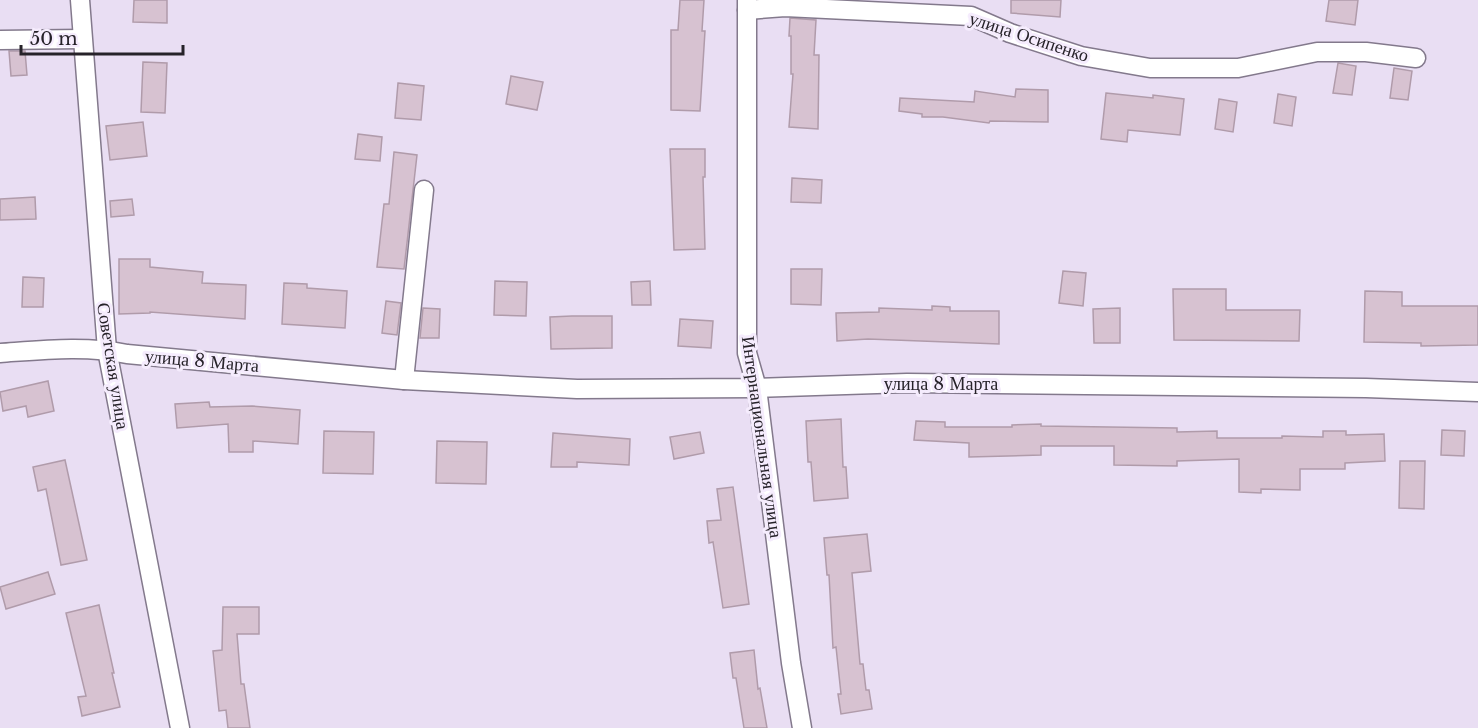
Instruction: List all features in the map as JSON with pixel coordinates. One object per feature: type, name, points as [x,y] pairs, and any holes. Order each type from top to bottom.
[{"type":"street","name":"Советская улица","points":[[80,0],[81,39],[107,350],[180,728]]},
{"type":"street","name":"улица Осипенко","points":[[747,5],[971,16],[1010,33],[1081,56],[1150,68],[1238,68],[1317,52],[1366,52],[1416,58]]},
{"type":"street","name":"Интернациональная улица","points":[[747,5],[747,353],[757,388],[801,728]]},
{"type":"street","points":[[0,40],[81,39]]},
{"type":"street","points":[[404,380],[424,190]]},
{"type":"street","name":"улица 8 Марта","points":[[0,353],[107,350],[127,354],[404,380],[577,388],[757,388],[907,383],[1366,388],[1478,392]]},
{"type":"building","points":[[134,0],[167,0],[167,23],[133,22]]},
{"type":"building","points":[[680,0],[704,0],[702,31],[705,31],[700,111],[671,110],[671,30],[678,30]]},
{"type":"building","points":[[1011,0],[1061,0],[1060,17],[1011,13]]},
{"type":"building","points":[[1329,0],[1358,0],[1355,25],[1326,21]]},
{"type":"building","points":[[790,18],[816,20],[814,55],[819,55],[818,129],[789,127],[793,74],[791,74]]},
{"type":"building","points":[[9,51],[25,51],[27,75],[11,76]]},
{"type":"building","points":[[143,62],[167,63],[165,113],[141,112]]},
{"type":"building","points":[[1338,63],[1356,66],[1352,95],[1333,93]]},
{"type":"building","points":[[1394,68],[1412,71],[1408,100],[1390,98]]},
{"type":"building","points":[[511,76],[543,82],[537,110],[506,104]]},
{"type":"building","points":[[398,83],[424,86],[421,120],[395,118]]},
{"type":"building","points":[[1016,89],[1048,90],[1048,122],[990,121],[989,123],[943,117],[922,117],[922,114],[899,111],[900,98],[974,102],[975,91],[1015,97]]},
{"type":"building","points":[[1106,93],[1184,99],[1180,135],[1128,130],[1127,142],[1101,139]]},
{"type":"building","points":[[1278,94],[1296,97],[1292,126],[1274,123]]},
{"type":"building","points":[[1219,99],[1237,102],[1233,132],[1215,129]]},
{"type":"building","points":[[143,122],[147,156],[110,160],[106,126]]},
{"type":"building","points":[[358,134],[382,137],[380,161],[355,159]]},
{"type":"building","points":[[670,149],[705,149],[705,177],[703,177],[705,249],[674,250]]},
{"type":"building","points":[[394,152],[417,155],[404,269],[377,267],[384,204],[389,204]]},
{"type":"building","points":[[792,178],[822,180],[821,203],[791,202]]},
{"type":"building","points":[[35,197],[36,219],[0,220],[0,199]]},
{"type":"building","points":[[132,199],[134,215],[111,217],[110,201]]},
{"type":"building","points":[[119,259],[150,259],[150,267],[203,272],[202,283],[246,285],[245,319],[150,312],[119,314]]},
{"type":"building","points":[[791,269],[822,269],[821,305],[791,304]]},
{"type":"building","points":[[1063,271],[1086,273],[1083,306],[1059,303]]},
{"type":"building","points":[[23,277],[44,278],[43,307],[22,307]]},
{"type":"building","points":[[495,281],[527,282],[526,316],[494,315]]},
{"type":"building","points":[[650,281],[651,305],[632,305],[631,282]]},
{"type":"building","points":[[284,283],[307,284],[307,288],[347,291],[345,328],[282,324]]},
{"type":"building","points":[[1173,289],[1226,289],[1226,310],[1300,310],[1299,341],[1174,340]]},
{"type":"building","points":[[1365,291],[1402,292],[1402,306],[1478,306],[1478,345],[1421,346],[1421,343],[1364,342]]},
{"type":"building","points":[[386,301],[401,303],[397,335],[382,333]]},
{"type":"building","points":[[932,306],[950,307],[950,311],[999,311],[999,344],[868,339],[837,341],[836,313],[879,312],[879,308],[932,310]]},
{"type":"building","points":[[423,308],[440,309],[439,338],[420,338]]},
{"type":"building","points":[[1120,308],[1120,343],[1094,343],[1093,309]]},
{"type":"building","points":[[612,316],[612,348],[551,349],[550,317]]},
{"type":"building","points":[[680,319],[713,321],[711,348],[678,346]]},
{"type":"building","points":[[48,381],[54,411],[28,417],[26,406],[3,411],[0,392]]},
{"type":"building","points":[[209,402],[210,407],[252,406],[300,410],[298,444],[253,441],[253,452],[229,452],[228,424],[177,428],[175,404]]},
{"type":"building","points":[[841,419],[843,467],[846,467],[848,498],[814,501],[811,462],[808,462],[806,421]]},
{"type":"building","points":[[916,421],[945,422],[945,427],[1012,427],[1012,425],[1041,424],[1041,426],[1177,428],[1177,432],[1217,431],[1217,438],[1323,437],[1323,431],[1346,431],[1346,435],[1384,434],[1385,461],[1345,463],[1345,469],[1300,469],[1300,490],[1261,489],[1261,493],[1239,492],[1239,459],[1177,461],[1177,466],[1114,465],[1114,446],[1041,446],[1041,455],[969,457],[969,443],[914,440]]},
{"type":"building","points":[[1442,430],[1465,431],[1464,456],[1441,455]]},
{"type":"building","points":[[324,431],[374,432],[373,474],[323,473]]},
{"type":"building","points":[[700,432],[704,453],[674,459],[670,437]]},
{"type":"building","points":[[553,433],[630,439],[629,465],[577,462],[577,467],[551,467]]},
{"type":"building","points":[[437,441],[487,442],[486,484],[436,483]]},
{"type":"building","points":[[65,460],[87,560],[61,565],[46,489],[38,491],[33,467]]},
{"type":"building","points":[[1400,461],[1425,461],[1424,509],[1399,508]]},
{"type":"building","points":[[733,487],[749,604],[723,608],[713,542],[709,543],[707,521],[721,520],[717,489]]},
{"type":"building","points":[[867,534],[871,571],[852,573],[860,664],[863,664],[866,690],[869,690],[872,709],[841,714],[838,694],[841,694],[836,647],[833,648],[829,575],[827,575],[824,538]]},
{"type":"building","points":[[48,572],[55,594],[6,609],[0,587]]},
{"type":"building","points":[[99,605],[120,707],[82,716],[78,697],[86,696],[66,613]]},
{"type":"building","points":[[223,607],[259,607],[259,634],[237,634],[241,684],[244,684],[250,728],[228,728],[226,710],[219,711],[213,651],[222,650]]},
{"type":"building","points":[[754,650],[758,689],[760,688],[767,728],[744,728],[736,678],[733,678],[730,653]]}]
